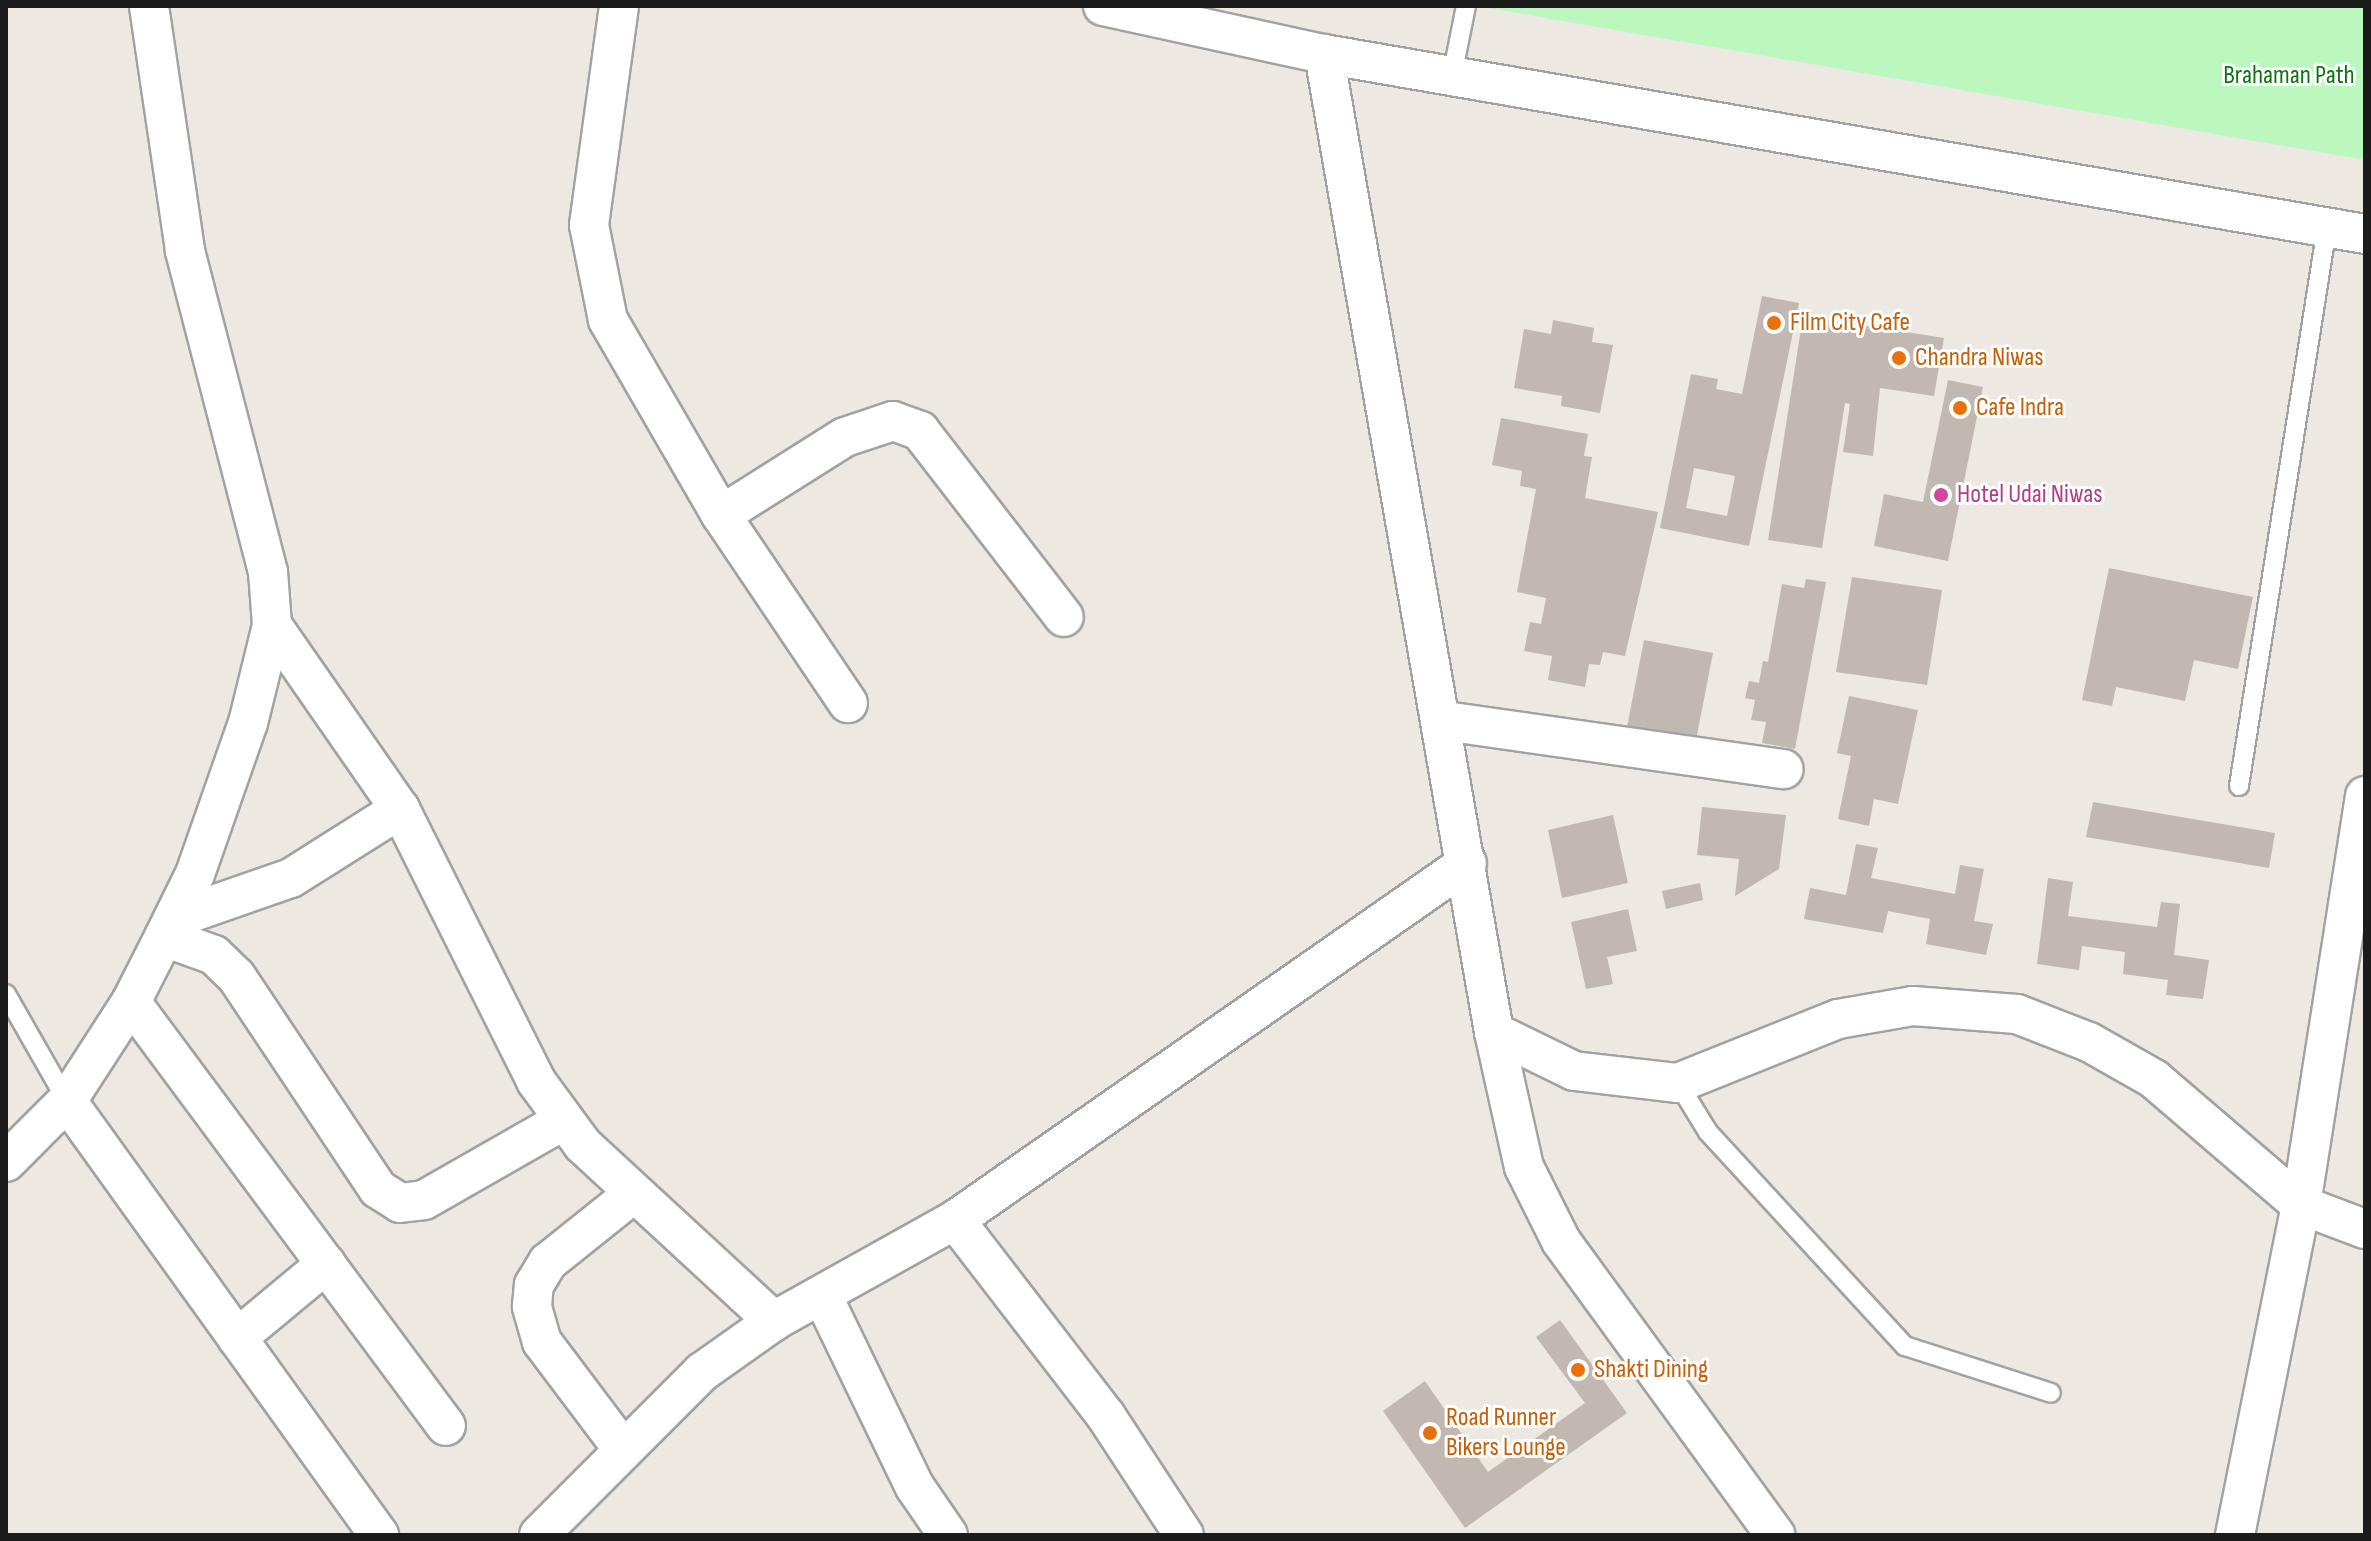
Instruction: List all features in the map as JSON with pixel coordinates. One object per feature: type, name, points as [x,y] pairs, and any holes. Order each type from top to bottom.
[{"type":"street","points":[[6,1162],[67,1101],[131,1002],[195,874],[248,723],[272,625],[268,572],[185,250],[149,6]]},
{"type":"street","points":[[619,6],[589,225],[596,281],[608,320],[721,515],[848,703]]},
{"type":"street","points":[[1103,6],[1324,54],[2365,234]]},
{"type":"street","points":[[1324,54],[1445,721],[1494,1032],[1524,1167],[1561,1241],[1775,1535]]},
{"type":"street","points":[[721,515],[845,437],[893,421],[920,431],[1064,617]]},
{"type":"street","points":[[272,625],[400,809],[536,1081],[564,1120],[634,1193],[774,1321]]},
{"type":"street","points":[[1445,721],[1784,769]]},
{"type":"street","points":[[2235,1535],[2301,1205],[2365,796]]},
{"type":"street","points":[[168,928],[291,878],[400,809]]},
{"type":"street","points":[[539,1535],[622,1448],[702,1372],[774,1321],[823,1297],[955,1220],[1467,863]]},
{"type":"street","points":[[168,928],[214,955],[236,976],[378,1189],[400,1203],[424,1200],[564,1120]]},
{"type":"street","points":[[131,1002],[446,1426]]},
{"type":"street","points":[[1494,1032],[1574,1071],[1678,1083],[1838,1019],[1913,1006],[2017,1014],[2089,1042],[2154,1079],[2301,1205],[2365,1229]]},
{"type":"street","points":[[67,1101],[379,1535]]},
{"type":"street","points":[[622,1448],[542,1342],[532,1306],[534,1285],[548,1262],[634,1193]]},
{"type":"street","points":[[955,1220],[1106,1416],[1184,1535]]},
{"type":"street","points":[[237,1338],[326,1264]]},
{"type":"street","points":[[823,1297],[915,1487],[948,1535]]},
{"type":"lane","points":[[1452,76],[1466,6]]},
{"type":"lane","points":[[2239,786],[2327,227]]},
{"type":"lane","points":[[6,994],[67,1101]]},
{"type":"lane","points":[[1678,1083],[1708,1132],[1905,1346],[2051,1393]]},
{"type":"green space","name":"Brahaman Path","points":[[1477,6],[2365,6],[2365,160]]},
{"type":"building","points":[[1762,296],[1799,303],[1749,546],[1660,528],[1691,374],[1718,379],[1716,389],[1742,394]],"holes":[[[1694,468],[1735,476],[1727,516],[1686,508]]]},
{"type":"building","points":[[1803,316],[1944,338],[1934,396],[1880,388],[1873,456],[1843,452],[1850,404],[1845,403],[1822,548],[1768,540]]},
{"type":"building","points":[[1553,320],[1594,328],[1592,342],[1613,345],[1600,413],[1561,406],[1562,396],[1514,388],[1524,329],[1551,334]]},
{"type":"building","points":[[1948,380],[1983,387],[1948,561],[1874,546],[1884,494],[1923,502]]},
{"type":"building","points":[[1501,418],[1588,434],[1584,456],[1592,457],[1585,498],[1658,512],[1625,656],[1603,652],[1600,665],[1589,664],[1585,687],[1548,680],[1552,656],[1524,651],[1530,622],[1541,624],[1546,598],[1517,592],[1536,489],[1520,486],[1522,471],[1492,465]]},
{"type":"building","points":[[2109,568],[2253,597],[2238,669],[2194,660],[2185,701],[2116,687],[2112,706],[2082,700]]},
{"type":"building","points":[[1852,577],[1942,590],[1927,685],[1836,672]]},
{"type":"building","points":[[1806,579],[1826,582],[1795,749],[1762,743],[1766,722],[1751,720],[1755,700],[1745,698],[1749,681],[1759,683],[1763,661],[1768,662],[1782,584],[1804,588]]},
{"type":"building","points":[[1644,640],[1713,653],[1696,740],[1627,727]]},
{"type":"building","points":[[1849,696],[1918,710],[1898,804],[1874,799],[1869,826],[1838,819],[1851,756],[1837,753]]},
{"type":"building","points":[[2093,802],[2275,833],[2269,868],[2086,837]]},
{"type":"building","points":[[1702,807],[1786,815],[1779,869],[1735,896],[1739,859],[1697,855]]},
{"type":"building","points":[[1613,815],[1628,883],[1562,898],[1548,830]]},
{"type":"building","points":[[1856,844],[1878,848],[1871,878],[1955,894],[1960,865],[1984,869],[1974,921],[1993,924],[1986,955],[1926,944],[1930,919],[1888,911],[1883,933],[1804,919],[1810,888],[1846,895]]},
{"type":"building","points":[[2048,878],[2073,882],[2068,916],[2157,927],[2161,902],[2180,904],[2174,955],[2209,960],[2203,999],[2166,995],[2168,980],[2123,974],[2125,952],[2082,946],[2079,970],[2037,964]]},
{"type":"building","points":[[1700,883],[1703,900],[1666,909],[1662,891]]},
{"type":"building","points":[[1628,909],[1637,951],[1607,957],[1613,984],[1586,989],[1571,922]]},
{"type":"building","points":[[1560,1320],[1627,1413],[1465,1528],[1383,1411],[1425,1381],[1488,1472],[1585,1403],[1536,1337]]},
{"type":"place","name":"Film City Cafe","points":[[1774,323]]},
{"type":"place","name":"Chandra Niwas","points":[[1899,358]]},
{"type":"place","name":"Cafe Indra","points":[[1960,408]]},
{"type":"place","name":"Hotel Udai Niwas","points":[[1941,495]]},
{"type":"place","name":"Shakti Dining","points":[[1578,1370]]},
{"type":"place","name":"Road Runner Bikers Lounge","points":[[1430,1433]]}]
